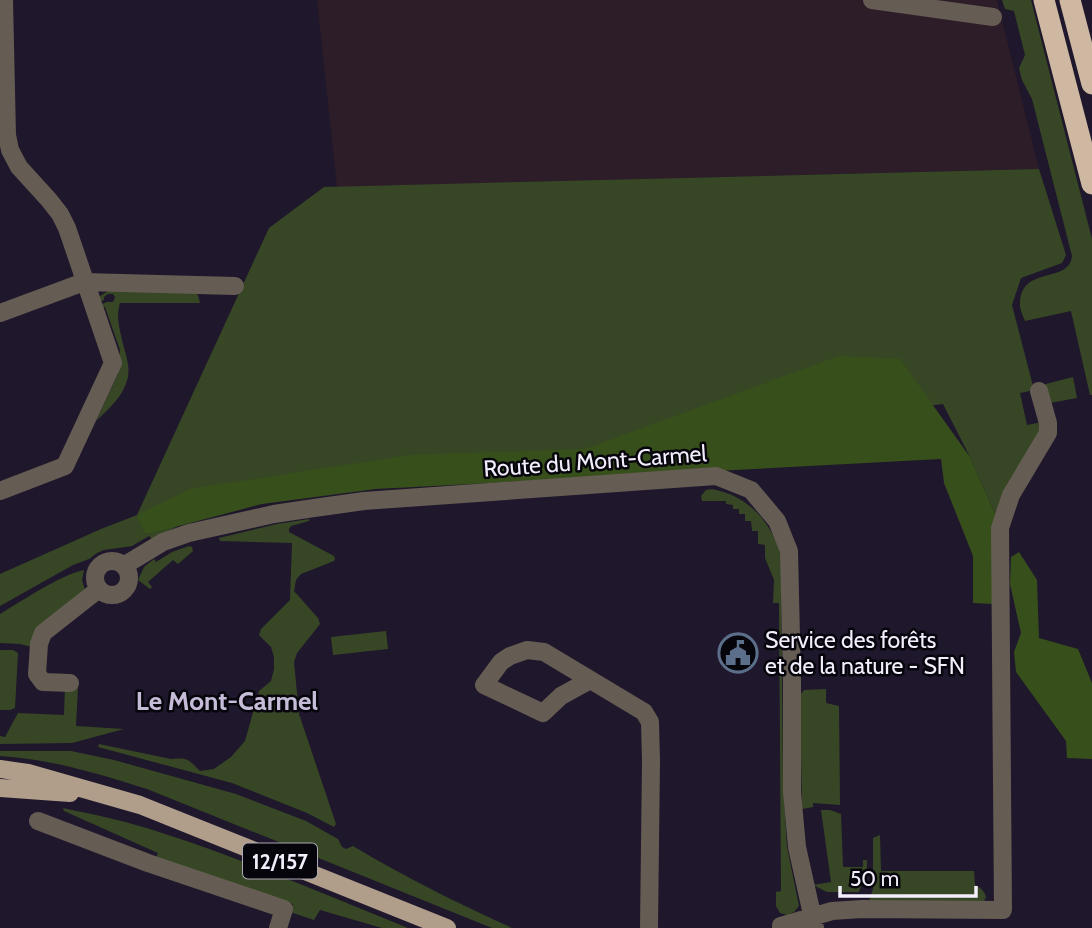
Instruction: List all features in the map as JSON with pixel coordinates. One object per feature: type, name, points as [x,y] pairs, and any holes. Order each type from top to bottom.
[{"type":"highway","points":[[1044,0],[1092,184]]},
{"type":"highway","points":[[1070,0],[1092,84]]},
{"type":"main road","name":"12/157","points":[[0,769],[28,773],[140,805],[447,928]]},
{"type":"main road","name":"12/157","points":[[0,788],[112,797]]},
{"type":"street","points":[[0,491],[65,466],[113,363],[67,228],[60,214],[19,167],[10,150],[7,135],[4,0]]},
{"type":"street","points":[[872,0],[993,18]]},
{"type":"street","points":[[0,313],[84,282],[235,286]]},
{"type":"street","points":[[780,928],[813,922],[832,911],[1003,910],[1000,528],[1011,495],[1048,433],[1039,391]]},
{"type":"street","name":"Route du Mont-Carmel","points":[[99,589],[95,575],[99,566],[107,561],[114,560],[125,565],[163,542],[189,533],[274,514],[364,501],[716,476],[751,490],[777,521],[789,551],[792,792],[797,847],[813,922]]},
{"type":"street","points":[[70,683],[44,682],[37,674],[38,644],[43,633],[99,589],[108,595],[124,591],[130,581],[125,565]]},
{"type":"street","points":[[590,680],[561,696],[543,713],[484,685],[501,662],[517,652],[544,652],[644,712],[650,722],[651,761],[649,928]]},
{"type":"street","points":[[38,821],[148,863],[284,909],[278,928]]},
{"type":"shaded area","points":[[317,0],[997,0],[1039,169],[337,187]]},
{"type":"green space","points":[[1002,0],[1031,0],[1092,239],[1092,395],[1071,311],[1025,321],[1020,308],[1022,292],[1028,284],[1063,270],[1069,265],[1072,256],[1032,99],[1019,68],[1025,55],[1014,11],[1005,9]]},
{"type":"green space","points":[[1039,169],[1066,255],[1062,263],[1021,278],[1012,305],[1034,390],[1020,393],[1027,425],[1043,422],[1035,446],[997,518],[943,404],[774,424],[138,515],[145,535],[178,526],[152,539],[149,536],[132,546],[97,553],[0,606],[0,574],[137,515],[269,228],[324,187]]},
{"type":"green space","points":[[110,290],[194,292],[200,303],[120,303],[118,321],[128,364],[127,381],[120,396],[96,421],[118,374],[120,350],[105,307],[101,308],[100,305],[113,302],[113,294],[108,294],[100,301],[100,296]]},
{"type":"green space","points":[[839,356],[900,359],[970,457],[997,518],[993,604],[973,603],[973,556],[944,483],[941,459],[376,489],[262,504],[145,535],[137,515],[190,489],[410,455],[585,449]]},
{"type":"green space","points":[[1073,377],[1077,398],[1050,403],[1042,385]]},
{"type":"green space","points":[[712,489],[736,497],[756,512],[771,531],[781,555],[783,784],[787,847],[799,906],[787,915],[780,913],[776,906],[776,892],[781,891],[779,603],[773,603],[774,580],[765,558],[765,545],[758,544],[758,531],[752,531],[751,521],[745,521],[745,514],[739,514],[739,509],[733,509],[733,505],[726,504],[726,501],[702,501],[701,496],[706,490]]},
{"type":"green space","points":[[309,519],[291,526],[289,532],[335,559],[301,574],[296,580],[294,591],[318,618],[320,624],[297,653],[294,662],[299,714],[336,824],[334,827],[307,813],[232,783],[98,747],[99,744],[171,759],[181,758],[200,771],[214,769],[231,757],[245,741],[259,691],[271,681],[274,657],[271,647],[259,635],[261,629],[290,600],[292,543],[220,541],[219,538]]},
{"type":"green space","points":[[189,546],[193,551],[178,564],[173,560],[148,582],[152,587],[150,589],[138,580],[144,567],[154,559],[156,562]]},
{"type":"green space","points":[[1019,552],[1037,580],[1039,638],[1078,649],[1092,683],[1092,759],[1067,758],[1066,741],[1016,672],[1014,652],[1021,633],[1010,584],[1011,557]]},
{"type":"green space","points":[[84,570],[82,580],[85,590],[32,647],[0,643],[0,614],[53,583]]},
{"type":"green space","points":[[386,631],[388,649],[333,655],[331,637]]},
{"type":"green space","points":[[0,650],[13,650],[18,653],[15,708],[10,710],[0,710]]},
{"type":"green space","points":[[65,687],[78,688],[76,726],[124,729],[72,743],[0,744],[0,736],[5,737],[18,713],[64,715]]},
{"type":"green space","points":[[826,689],[826,703],[839,706],[840,805],[813,803],[813,807],[802,809],[800,695],[804,690]]},
{"type":"green space","points":[[0,751],[71,751],[114,760],[236,794],[306,821],[338,839],[342,847],[346,849],[353,846],[431,889],[512,928],[492,928],[147,789],[56,764],[0,756]]},
{"type":"green space","points":[[63,808],[138,825],[193,843],[408,928],[382,928],[320,910],[314,920],[290,912],[293,904],[156,858],[158,853],[64,811]]},
{"type":"green space","points":[[821,810],[841,814],[843,867],[863,867],[863,860],[867,860],[867,871],[859,892],[827,892],[813,885],[831,882]]},
{"type":"green space","points":[[880,835],[881,871],[974,871],[975,885],[984,893],[984,901],[868,904],[873,889],[873,838]]},
{"type":"place","name":"Service des forêts et de la nature - SFN","points":[[738,653]]},
{"type":"district","name":"Le Mont-Carmel","points":[[227,701]]}]
